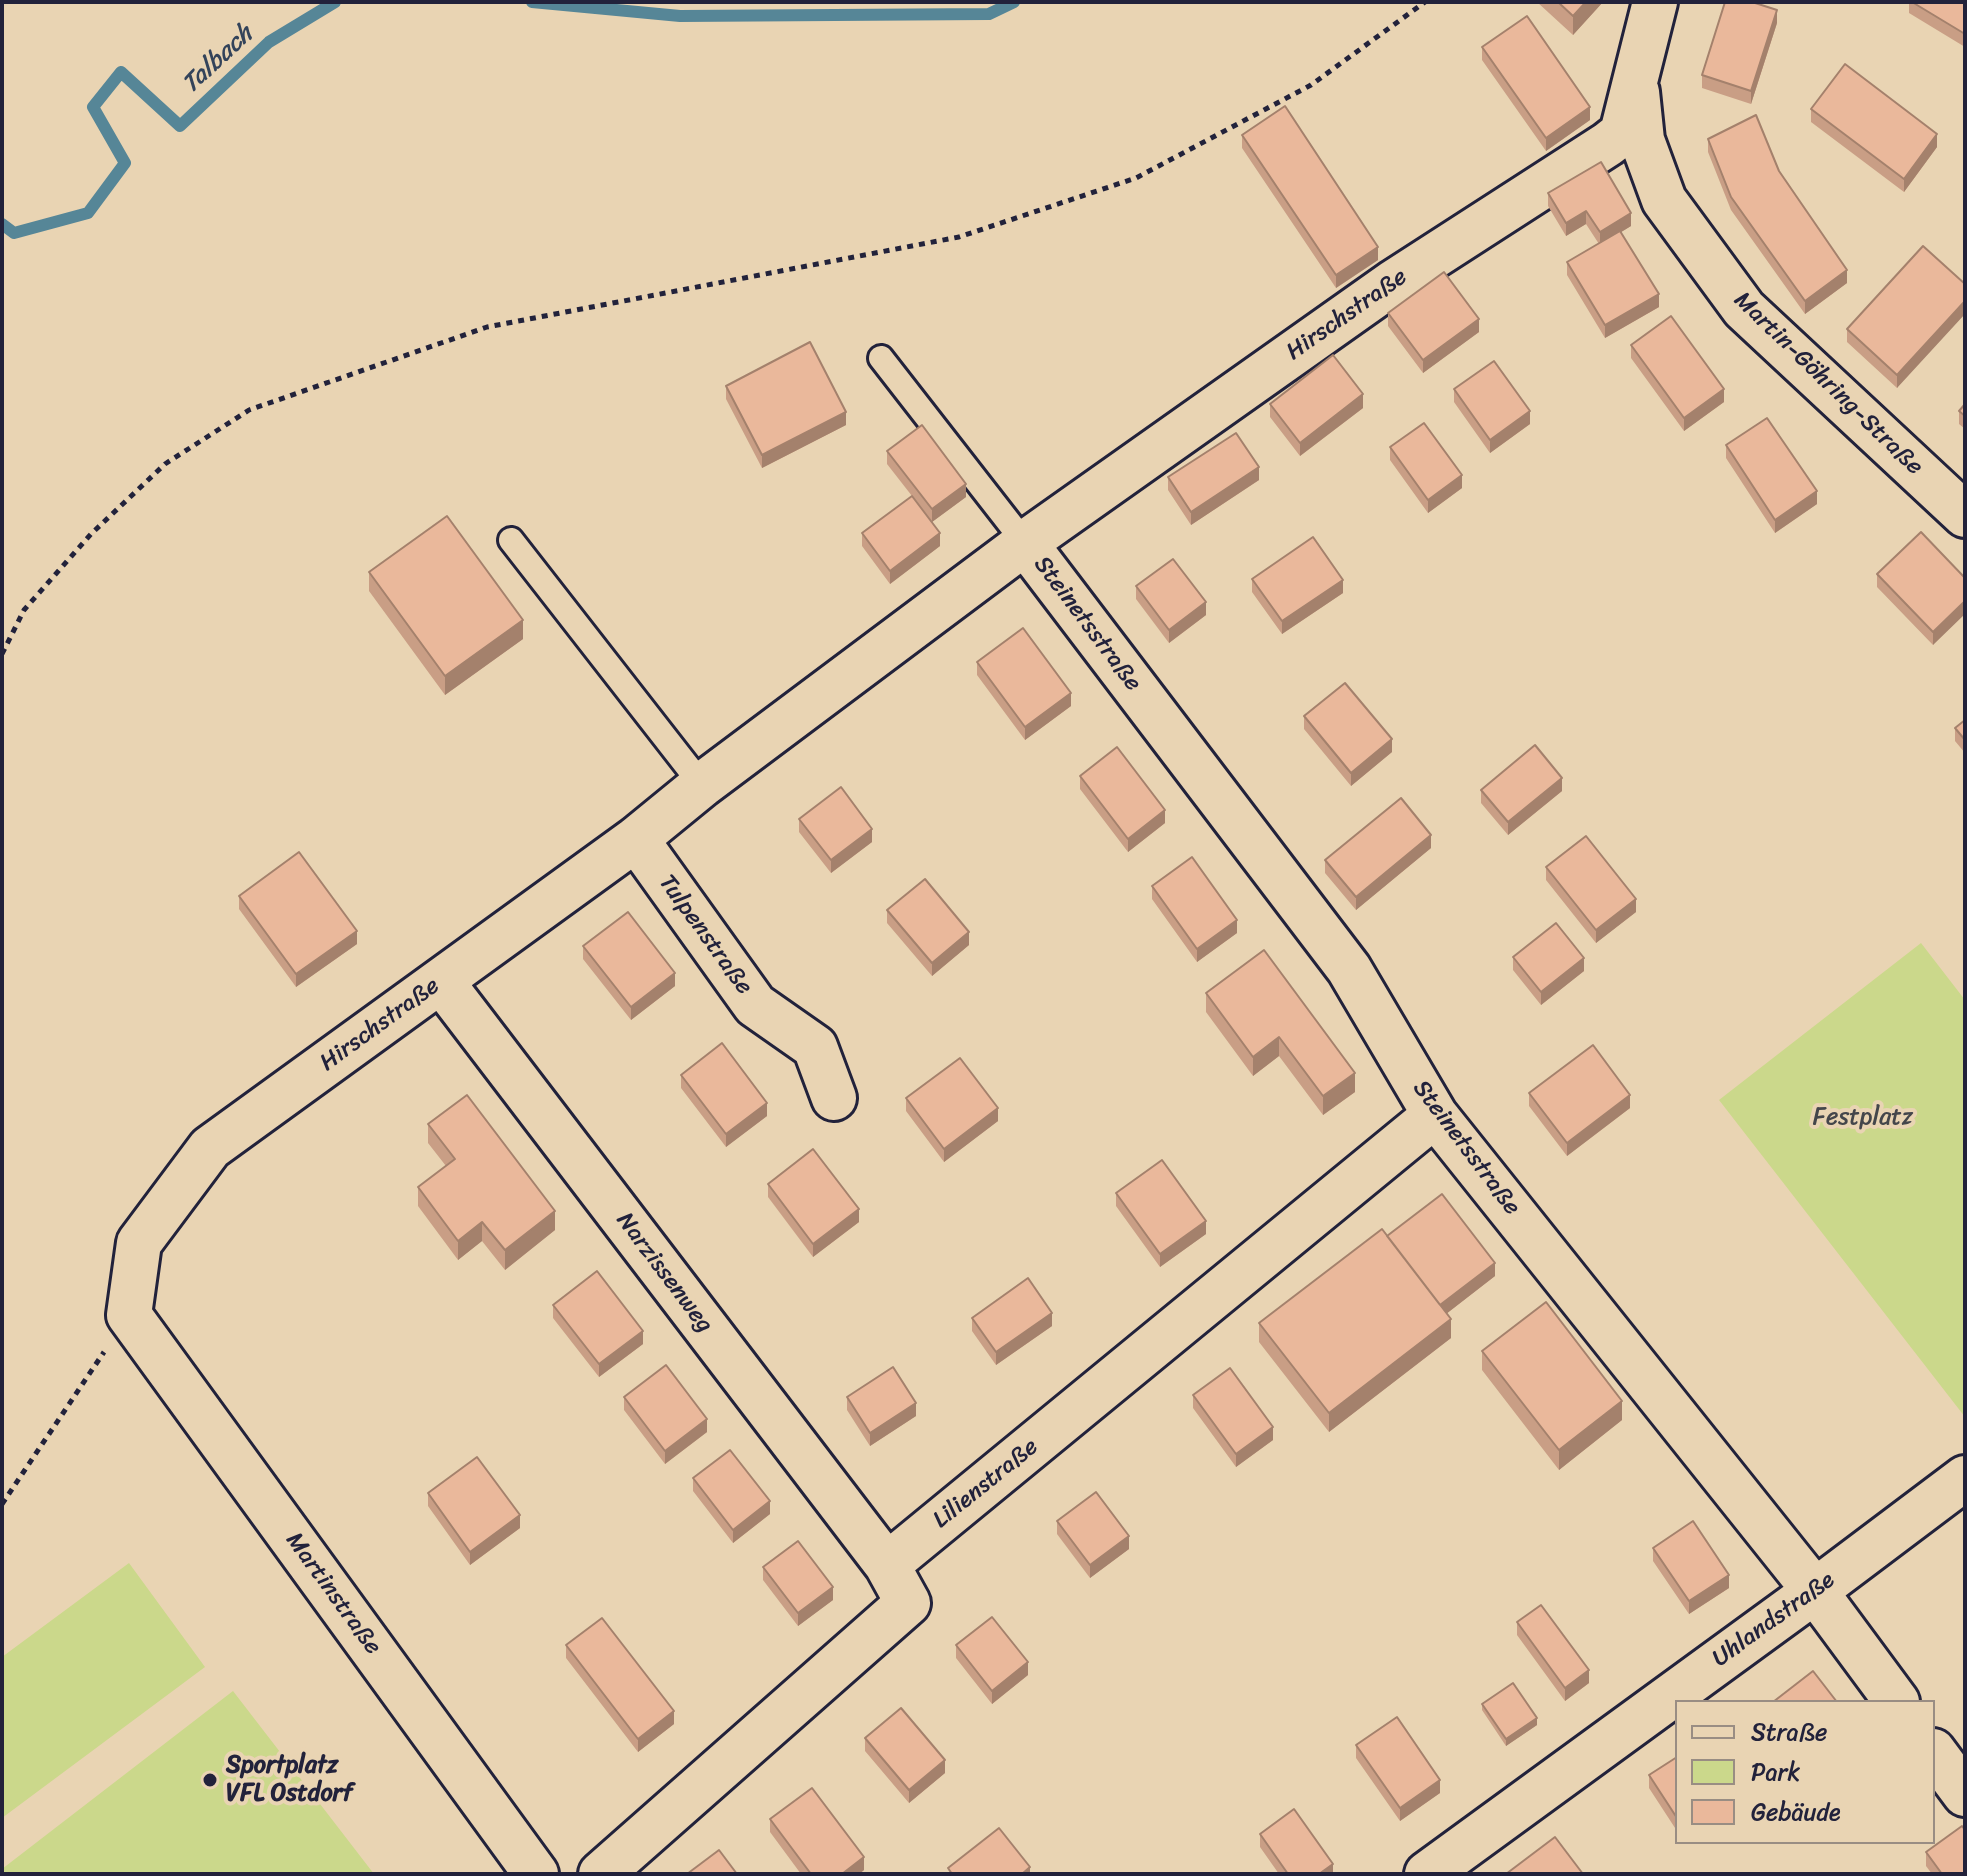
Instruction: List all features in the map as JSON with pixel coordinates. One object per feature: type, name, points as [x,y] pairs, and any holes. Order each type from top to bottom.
[{"type":"street","points":[[1636,70],[1655,2]]},
{"type":"street","name":"Martin-Göhring-Straße","points":[[1636,70],[1637,113],[1642,140],[1664,200],[1744,309],[1965,515]]},
{"type":"street","name":"Hirschstraße","points":[[129,1315],[139,1243],[210,1148],[636,839],[702,785],[1025,543],[1394,282],[1608,144],[1622,133],[1636,70]]},
{"type":"street","name":"Steinetsstraße","points":[[1025,543],[1349,969],[1435,1115],[1815,1591],[1896,1700]]},
{"type":"street","name":"Tulpenstraße","points":[[636,839],[755,1005],[815,1047],[834,1098]]},
{"type":"street","name":"Narzissenweg","points":[[441,981],[887,1565]]},
{"type":"street","name":"Lilienstraße","points":[[887,1565],[1435,1115]]},
{"type":"street","name":"Martinstraße","points":[[129,1315],[536,1874]]},
{"type":"street","name":"Uhlandstraße","points":[[1427,1874],[1965,1478]]},
{"type":"street","points":[[601,1874],[908,1603],[887,1565]]},
{"type":"street","points":[[1935,1754],[1965,1794]]},
{"type":"lane","points":[[881,358],[1025,543]]},
{"type":"lane","points":[[511,540],[702,785]]},
{"type":"path","points":[[2,654],[24,610],[91,534],[165,464],[249,410],[487,327],[959,237],[1136,178],[1311,85],[1425,2]]},
{"type":"path","points":[[2,1504],[129,1315]]},
{"type":"green space","name":"Festplatz","points":[[1921,943],[1965,1000],[1965,1417],[1719,1100]]},
{"type":"green space","points":[[129,1563],[205,1667],[2,1818],[2,1657]]},
{"type":"green space","name":"Sportplatz VFL Ostdorf","points":[[233,1691],[374,1874],[2,1874],[2,1869]]},
{"type":"building","points":[[1558,2],[1586,2],[1573,16]]},
{"type":"building","points":[[1725,2],[1752,2],[1777,10],[1751,91],[1702,75]]},
{"type":"building","points":[[1912,2],[1965,2],[1965,34]]},
{"type":"building","points":[[1527,16],[1590,107],[1546,138],[1482,47]]},
{"type":"building","points":[[1845,64],[1937,134],[1904,179],[1811,109]]},
{"type":"building","points":[[1285,106],[1378,247],[1336,275],[1242,135]]},
{"type":"building","points":[[1756,115],[1779,171],[1847,270],[1805,301],[1731,197],[1708,139]]},
{"type":"building","points":[[1601,162],[1631,213],[1600,232],[1586,211],[1566,223],[1548,193]]},
{"type":"building","points":[[1620,231],[1659,294],[1605,325],[1567,262]]},
{"type":"building","points":[[1923,246],[1965,284],[1965,301],[1897,375],[1847,329]]},
{"type":"building","points":[[1444,272],[1479,319],[1423,360],[1388,313]]},
{"type":"building","points":[[1671,316],[1724,389],[1684,418],[1631,345]]},
{"type":"building","points":[[810,342],[846,412],[762,455],[726,386]]},
{"type":"building","points":[[1333,355],[1363,394],[1300,443],[1270,404]]},
{"type":"building","points":[[1494,361],[1530,411],[1490,440],[1454,389]]},
{"type":"building","points":[[1767,418],[1817,491],[1775,520],[1726,445]]},
{"type":"building","points":[[1424,423],[1462,475],[1428,500],[1390,447]]},
{"type":"building","points":[[922,425],[966,484],[932,509],[887,451]]},
{"type":"building","points":[[1236,433],[1259,467],[1191,512],[1168,477]]},
{"type":"building","points":[[912,496],[940,533],[890,571],[862,533]]},
{"type":"building","points":[[447,516],[523,620],[445,676],[369,572]]},
{"type":"building","points":[[1921,532],[1965,578],[1965,601],[1933,632],[1877,574]]},
{"type":"building","points":[[1313,537],[1343,580],[1282,621],[1252,579]]},
{"type":"building","points":[[1173,559],[1206,602],[1169,630],[1136,586]]},
{"type":"building","points":[[1023,628],[1071,693],[1025,727],[977,662]]},
{"type":"building","points":[[1345,683],[1392,739],[1351,773],[1304,716]]},
{"type":"building","points":[[1965,720],[1965,740],[1955,728]]},
{"type":"building","points":[[1535,745],[1562,778],[1508,822],[1481,790]]},
{"type":"building","points":[[1117,747],[1165,810],[1128,839],[1080,776]]},
{"type":"building","points":[[841,787],[872,829],[831,860],[799,819]]},
{"type":"building","points":[[1401,798],[1431,835],[1356,897],[1325,860]]},
{"type":"building","points":[[1586,836],[1636,899],[1596,930],[1546,867]]},
{"type":"building","points":[[299,852],[357,931],[296,974],[239,896]]},
{"type":"building","points":[[1192,857],[1237,920],[1197,949],[1152,886]]},
{"type":"building","points":[[925,879],[969,932],[932,963],[887,910]]},
{"type":"building","points":[[628,912],[675,973],[631,1007],[583,946]]},
{"type":"building","points":[[1556,923],[1584,958],[1541,992],[1513,957]]},
{"type":"building","points":[[1264,950],[1355,1073],[1323,1096],[1279,1037],[1253,1057],[1206,993]]},
{"type":"building","points":[[722,1043],[767,1103],[726,1134],[681,1075]]},
{"type":"building","points":[[1593,1045],[1630,1095],[1567,1143],[1529,1093]]},
{"type":"building","points":[[960,1058],[998,1108],[944,1149],[906,1098]]},
{"type":"building","points":[[467,1095],[555,1211],[505,1250],[482,1222],[458,1241],[418,1187],[455,1159],[428,1124]]},
{"type":"building","points":[[813,1149],[859,1209],[813,1244],[768,1184]]},
{"type":"building","points":[[1162,1160],[1206,1221],[1160,1254],[1116,1193]]},
{"type":"building","points":[[1442,1194],[1495,1263],[1440,1305],[1387,1236]]},
{"type":"building","points":[[1382,1229],[1451,1319],[1329,1413],[1259,1323]]},
{"type":"building","points":[[597,1271],[643,1331],[599,1364],[553,1305]]},
{"type":"building","points":[[1028,1278],[1052,1313],[996,1352],[972,1318]]},
{"type":"building","points":[[1546,1302],[1622,1401],[1559,1450],[1482,1351]]},
{"type":"building","points":[[666,1365],[707,1419],[665,1451],[624,1397]]},
{"type":"building","points":[[893,1367],[916,1403],[870,1433],[847,1397]]},
{"type":"building","points":[[1230,1368],[1273,1427],[1236,1454],[1193,1395]]},
{"type":"building","points":[[730,1450],[770,1501],[733,1530],[693,1478]]},
{"type":"building","points":[[477,1457],[520,1515],[470,1552],[428,1493]]},
{"type":"building","points":[[1096,1492],[1129,1536],[1090,1565],[1057,1521]]},
{"type":"building","points":[[1693,1521],[1729,1575],[1689,1601],[1653,1548]]},
{"type":"building","points":[[798,1541],[833,1587],[798,1613],[763,1567]]},
{"type":"building","points":[[1541,1605],[1589,1670],[1565,1688],[1517,1622]]},
{"type":"building","points":[[992,1617],[1028,1662],[992,1691],[956,1645]]},
{"type":"building","points":[[602,1618],[674,1711],[638,1739],[566,1645]]},
{"type":"building","points":[[1813,1671],[1835,1700],[1776,1700]]},
{"type":"building","points":[[1513,1683],[1537,1718],[1506,1739],[1482,1704]]},
{"type":"building","points":[[901,1708],[945,1760],[909,1790],[865,1738]]},
{"type":"building","points":[[1397,1717],[1440,1780],[1400,1808],[1356,1745]]},
{"type":"building","points":[[1675,1758],[1675,1815],[1649,1775]]},
{"type":"building","points":[[812,1788],[864,1857],[842,1874],[811,1874],[770,1819]]},
{"type":"building","points":[[1294,1809],[1333,1864],[1319,1874],[1288,1874],[1260,1834]]},
{"type":"building","points":[[1962,1826],[1965,1830],[1965,1874],[1942,1874],[1926,1852]]},
{"type":"building","points":[[999,1828],[1030,1867],[1022,1874],[952,1874],[948,1868]]},
{"type":"building","points":[[1555,1837],[1583,1874],[1506,1874]]},
{"type":"building","points":[[719,1850],[737,1874],[687,1874]]},
{"type":"waterway","name":"Talbach","points":[[2,224],[14,233],[88,213],[125,163],[93,107],[121,72],[180,126],[269,42],[335,2]]},
{"type":"waterway","name":"Talbach","points":[[532,2],[680,16],[989,14],[1014,2]]},
{"type":"place","name":"Sportplatz VFL Ostdorf","points":[[210,1780]]}]
